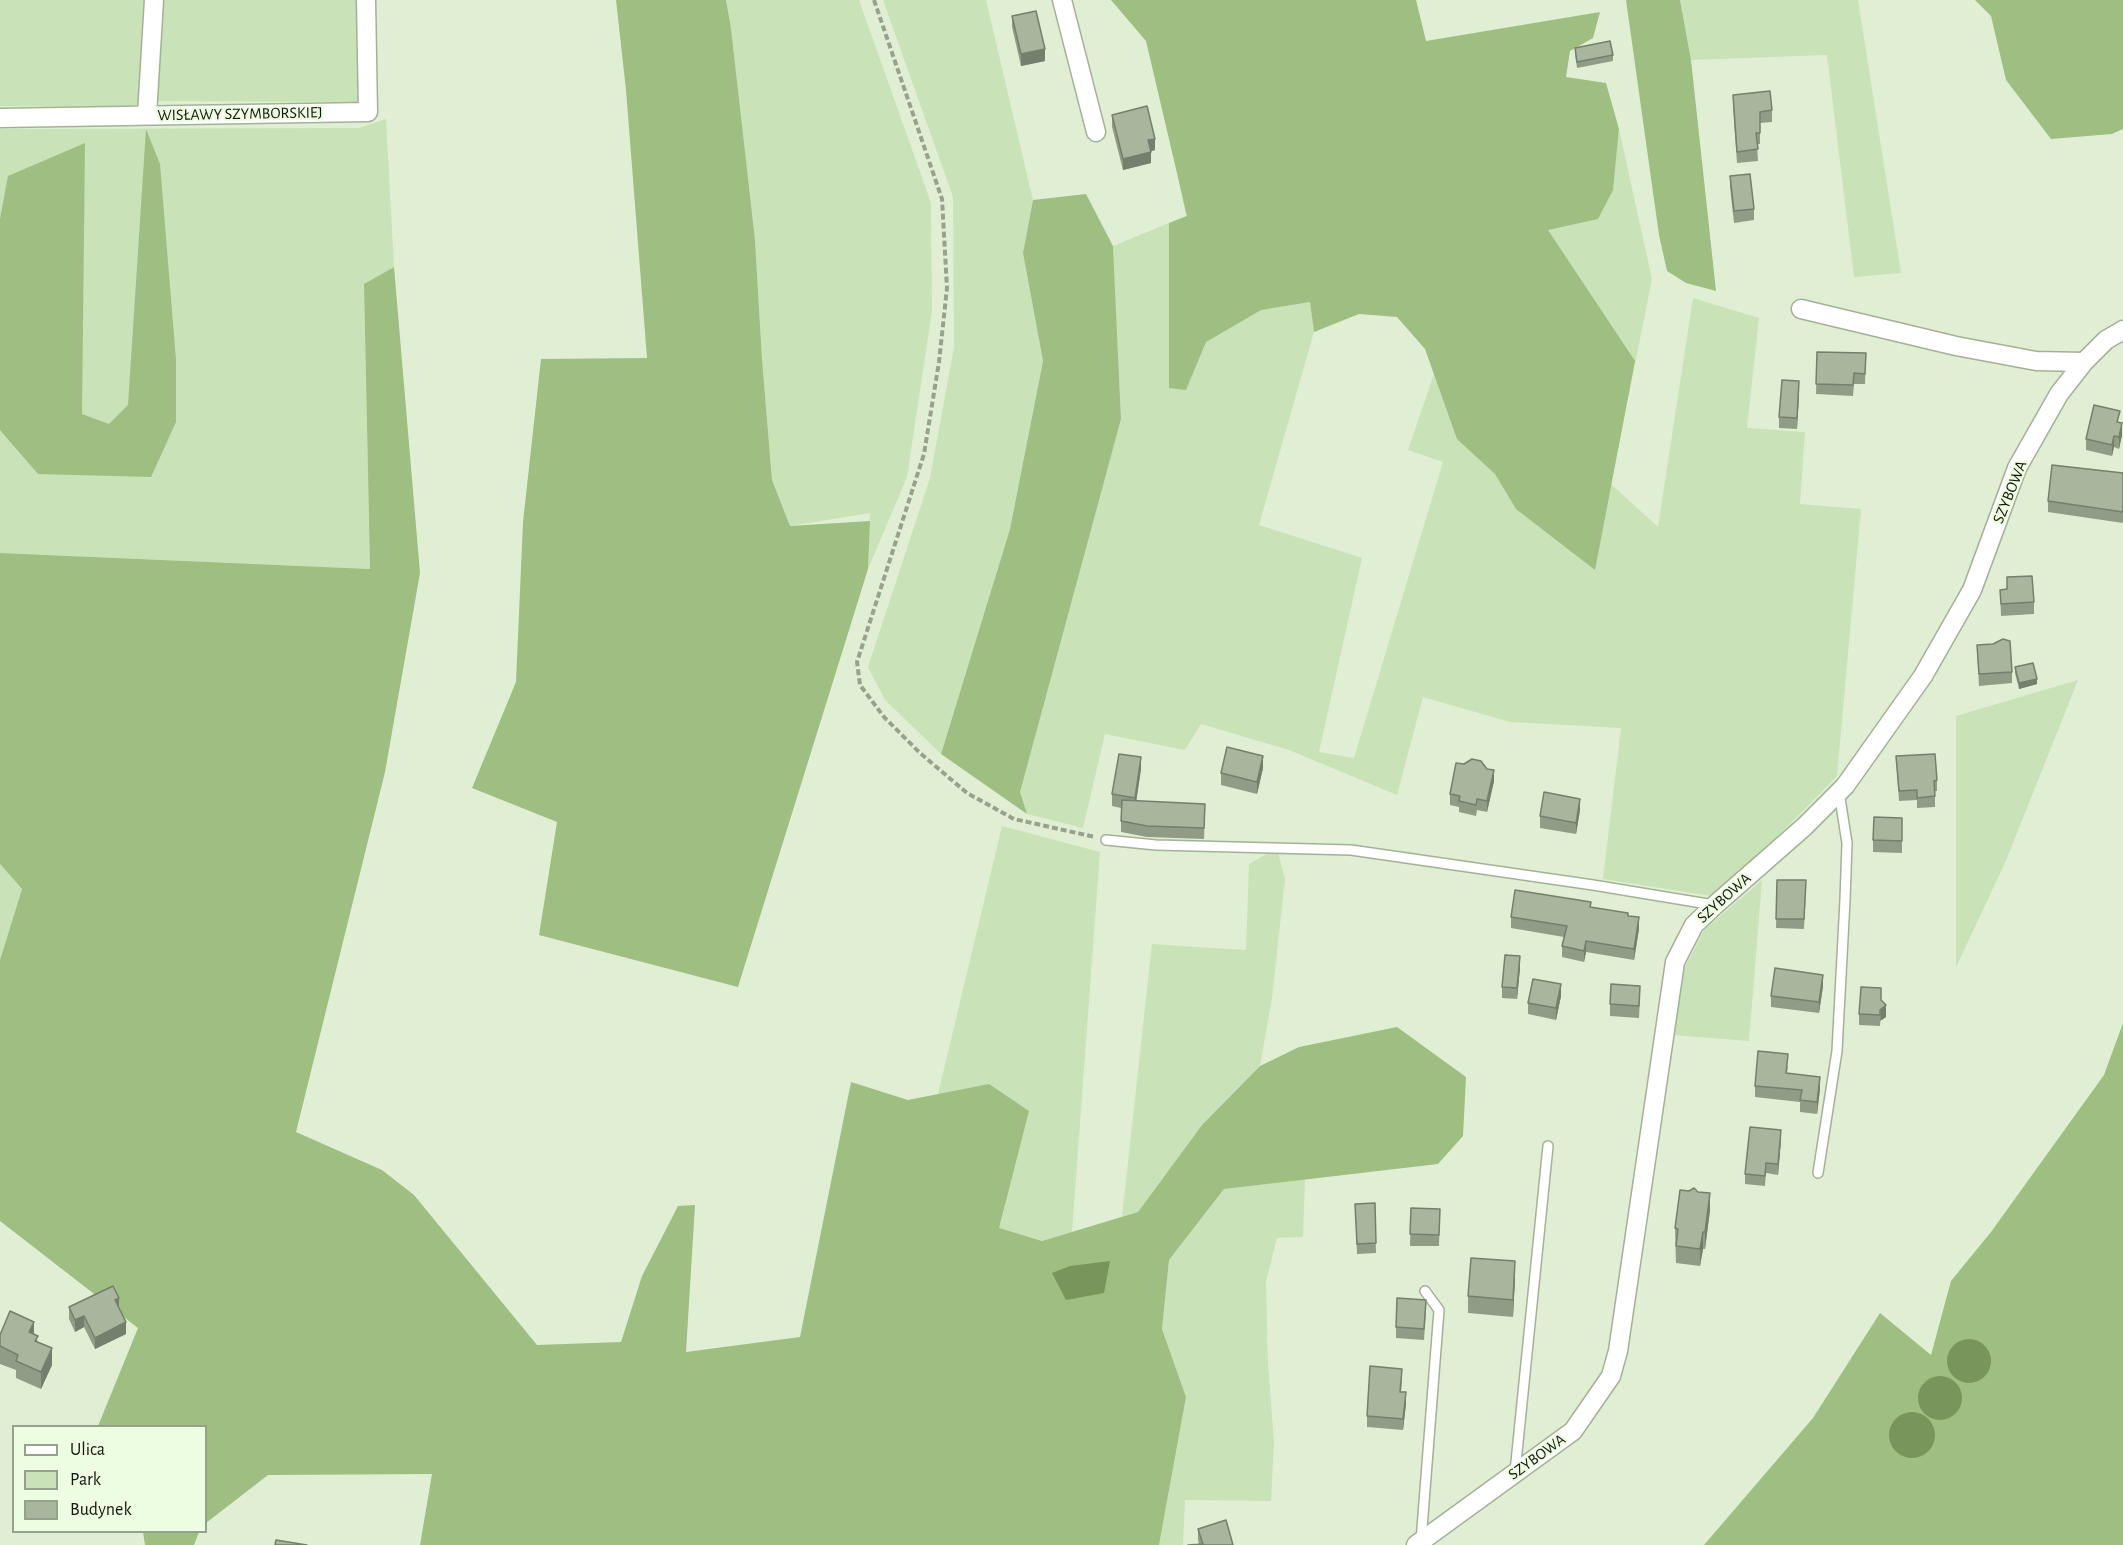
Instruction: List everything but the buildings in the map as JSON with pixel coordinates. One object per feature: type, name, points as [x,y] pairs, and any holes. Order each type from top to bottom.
[{"type":"street","points":[[147,115],[154,0]]},
{"type":"street","name":"WISŁAWY SZYMBORSKIEJ","points":[[0,118],[368,112],[366,0]]},
{"type":"street","points":[[1062,0],[1096,132]]},
{"type":"street","points":[[1801,309],[1956,346],[2036,361],[2084,362]]},
{"type":"street","name":"SZYBOWA","points":[[1418,1543],[1573,1431],[1611,1376],[1618,1351],[1675,962],[1694,925],[1804,827],[1839,792],[1923,676],[1972,590],[2017,468],[2059,394],[2084,362],[2106,340],[2123,330]]},
{"type":"lane","points":[[1818,1173],[1837,1051],[1847,843],[1839,792]]},
{"type":"lane","points":[[1106,840],[1156,845],[1351,850],[1715,905]]},
{"type":"lane","points":[[1515,1472],[1548,1146]]},
{"type":"lane","points":[[1418,1543],[1438,1310],[1425,1291]]},
{"type":"path","points":[[874,0],[942,199],[947,288],[939,362],[924,454],[856,662],[860,685],[884,717],[920,753],[967,793],[1014,819],[1106,840]]},
{"type":"green space","points":[[0,0],[147,0],[142,100],[134,107],[0,106]]},
{"type":"green space","points":[[163,0],[358,0],[359,102],[157,101]]},
{"type":"green space","points":[[726,0],[859,0],[931,203],[932,311],[907,477],[868,569],[870,513],[790,526],[772,480],[755,240]]},
{"type":"green space","points":[[883,0],[986,0],[1033,200],[1023,253],[1043,361],[1010,529],[941,754],[885,700],[868,667],[930,478],[954,347],[953,197]]},
{"type":"green space","points":[[1416,0],[1438,92],[1613,190],[1619,129],[1652,279],[1611,484],[1658,527],[1693,298],[1759,318],[1747,428],[1805,432],[1800,504],[1861,509],[1837,776],[1782,832],[1711,896],[1603,879],[1621,728],[1510,722],[1423,697],[1397,795],[1289,750],[1201,724],[1185,750],[1105,734],[1083,828],[1027,814],[1019,792],[1121,419],[1113,246],[1186,216],[1179,182]],"holes":[[[1430,273],[1446,339],[1408,450],[1443,462],[1354,758],[1319,752],[1362,558],[1259,525],[1314,332],[1310,302],[1261,310]]]},
{"type":"green space","points":[[1680,0],[1858,0],[1901,273],[1854,277],[1827,55],[1691,60]]},
{"type":"green space","points":[[386,119],[394,267],[364,285],[370,569],[0,553],[0,129],[359,128]]},
{"type":"green space","points":[[2078,680],[2005,863],[1956,967],[1956,716]]},
{"type":"green space","points":[[1002,826],[1100,852],[1072,1232],[1042,1241],[999,1229],[938,1094]]},
{"type":"green space","points":[[1277,848],[1285,879],[1272,998],[1260,1066],[1202,1125],[1138,1212],[1122,1217],[1152,944],[1246,950],[1249,864]]},
{"type":"green space","points":[[0,864],[22,889],[0,960]]},
{"type":"green space","points":[[1762,880],[1749,1041],[1673,1035],[1684,969],[1705,929]]},
{"type":"green space","points":[[1305,1179],[1303,1237],[1277,1238],[1266,1282],[1268,1363],[1274,1442],[1271,1501],[1185,1500],[1183,1545],[1159,1545],[1186,1397],[1162,1329],[1169,1260],[1224,1189]]},
{"type":"shaded area","points":[[616,0],[726,0],[755,240],[772,480],[790,526],[870,521],[868,569],[738,987],[539,935],[557,822],[472,788],[516,682],[523,522],[541,359],[647,358],[626,90]]},
{"type":"shaded area","points":[[1111,0],[1416,0],[1426,41],[1600,12],[1593,38],[1570,51],[1566,77],[1606,83],[1619,129],[1613,190],[1598,219],[1548,230],[1635,361],[1595,570],[1516,509],[1495,474],[1457,439],[1425,349],[1397,317],[1359,314],[1314,332],[1310,302],[1261,310],[1206,342],[1186,390],[1169,388],[1169,223],[1187,216],[1146,41]]},
{"type":"shaded area","points":[[1626,0],[1680,0],[1691,60],[1716,291],[1686,283],[1667,271],[1659,235]]},
{"type":"shaded area","points":[[1975,0],[2123,0],[2123,129],[2112,134],[2051,139],[2006,80],[1991,16]]},
{"type":"shaded area","points":[[146,129],[160,164],[176,360],[176,422],[151,477],[38,474],[0,430],[0,219],[8,176],[85,143],[82,414],[109,424],[128,405]]},
{"type":"shaded area","points":[[1086,194],[1113,246],[1121,419],[1020,792],[1027,814],[941,754],[1010,529],[1043,361],[1023,253],[1033,200]]},
{"type":"shaded area","points":[[394,267],[420,573],[385,772],[296,1132],[382,1170],[414,1195],[537,1345],[621,1342],[642,1276],[678,1206],[695,1205],[686,1352],[800,1337],[851,1082],[908,1100],[989,1084],[1029,1111],[999,1228],[1042,1241],[1138,1212],[1202,1125],[1260,1066],[1299,1047],[1397,1027],[1466,1077],[1463,1136],[1438,1164],[1224,1189],[1169,1260],[1162,1329],[1186,1397],[1159,1545],[420,1545],[432,1474],[268,1475],[207,1522],[207,1425],[98,1425],[138,1328],[0,1221],[0,960],[22,889],[0,864],[0,553],[370,569],[364,284]]},
{"type":"shaded area","points":[[2123,1023],[2123,1545],[1704,1545],[1813,1418],[1880,1313],[1931,1355],[1951,1281],[1991,1232],[2104,1075]]},
{"type":"shaded area","points":[[1110,1261],[1104,1293],[1066,1300],[1052,1273],[1070,1266]]},
{"type":"shaded area","points":[[1969,1339],[1978,1340],[1985,1345],[1990,1352],[1990,1370],[1985,1377],[1978,1382],[1969,1383],[1960,1382],[1953,1377],[1948,1370],[1947,1361],[1948,1352],[1953,1345],[1960,1340]]},
{"type":"shaded area","points":[[1940,1376],[1949,1377],[1956,1382],[1961,1389],[1961,1407],[1956,1414],[1949,1419],[1940,1420],[1931,1419],[1924,1414],[1919,1407],[1918,1398],[1919,1389],[1924,1382],[1931,1377]]},
{"type":"shaded area","points":[[1912,1412],[1928,1419],[1935,1435],[1928,1451],[1912,1458],[1896,1451],[1889,1435],[1896,1419]]},
{"type":"shaded area","points":[[143,1533],[199,1533],[194,1545],[145,1545]]}]
